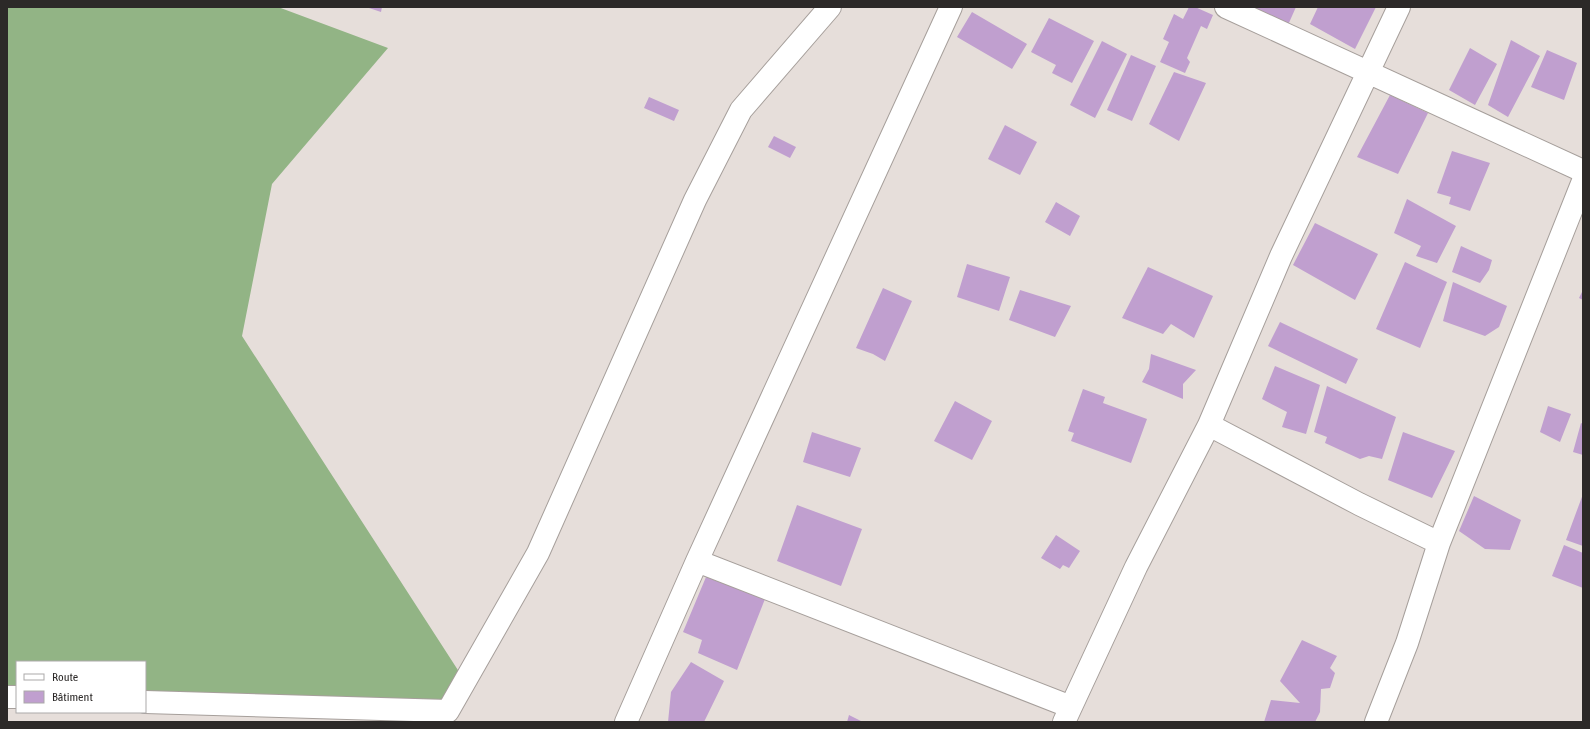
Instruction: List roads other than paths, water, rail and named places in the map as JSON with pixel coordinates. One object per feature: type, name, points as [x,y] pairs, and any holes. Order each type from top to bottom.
[{"type":"street","points":[[146,702],[448,711],[538,553],[695,200],[741,110],[830,7]]},
{"type":"street","points":[[626,722],[697,561],[951,7]]},
{"type":"street","points":[[1226,7],[1583,171]]},
{"type":"street","points":[[697,561],[1067,714],[1136,567],[1209,425],[1281,256],[1399,7]]},
{"type":"street","points":[[1376,722],[1407,643],[1439,543],[1583,181]]},
{"type":"street","points":[[1209,425],[1358,504],[1439,543]]}]
